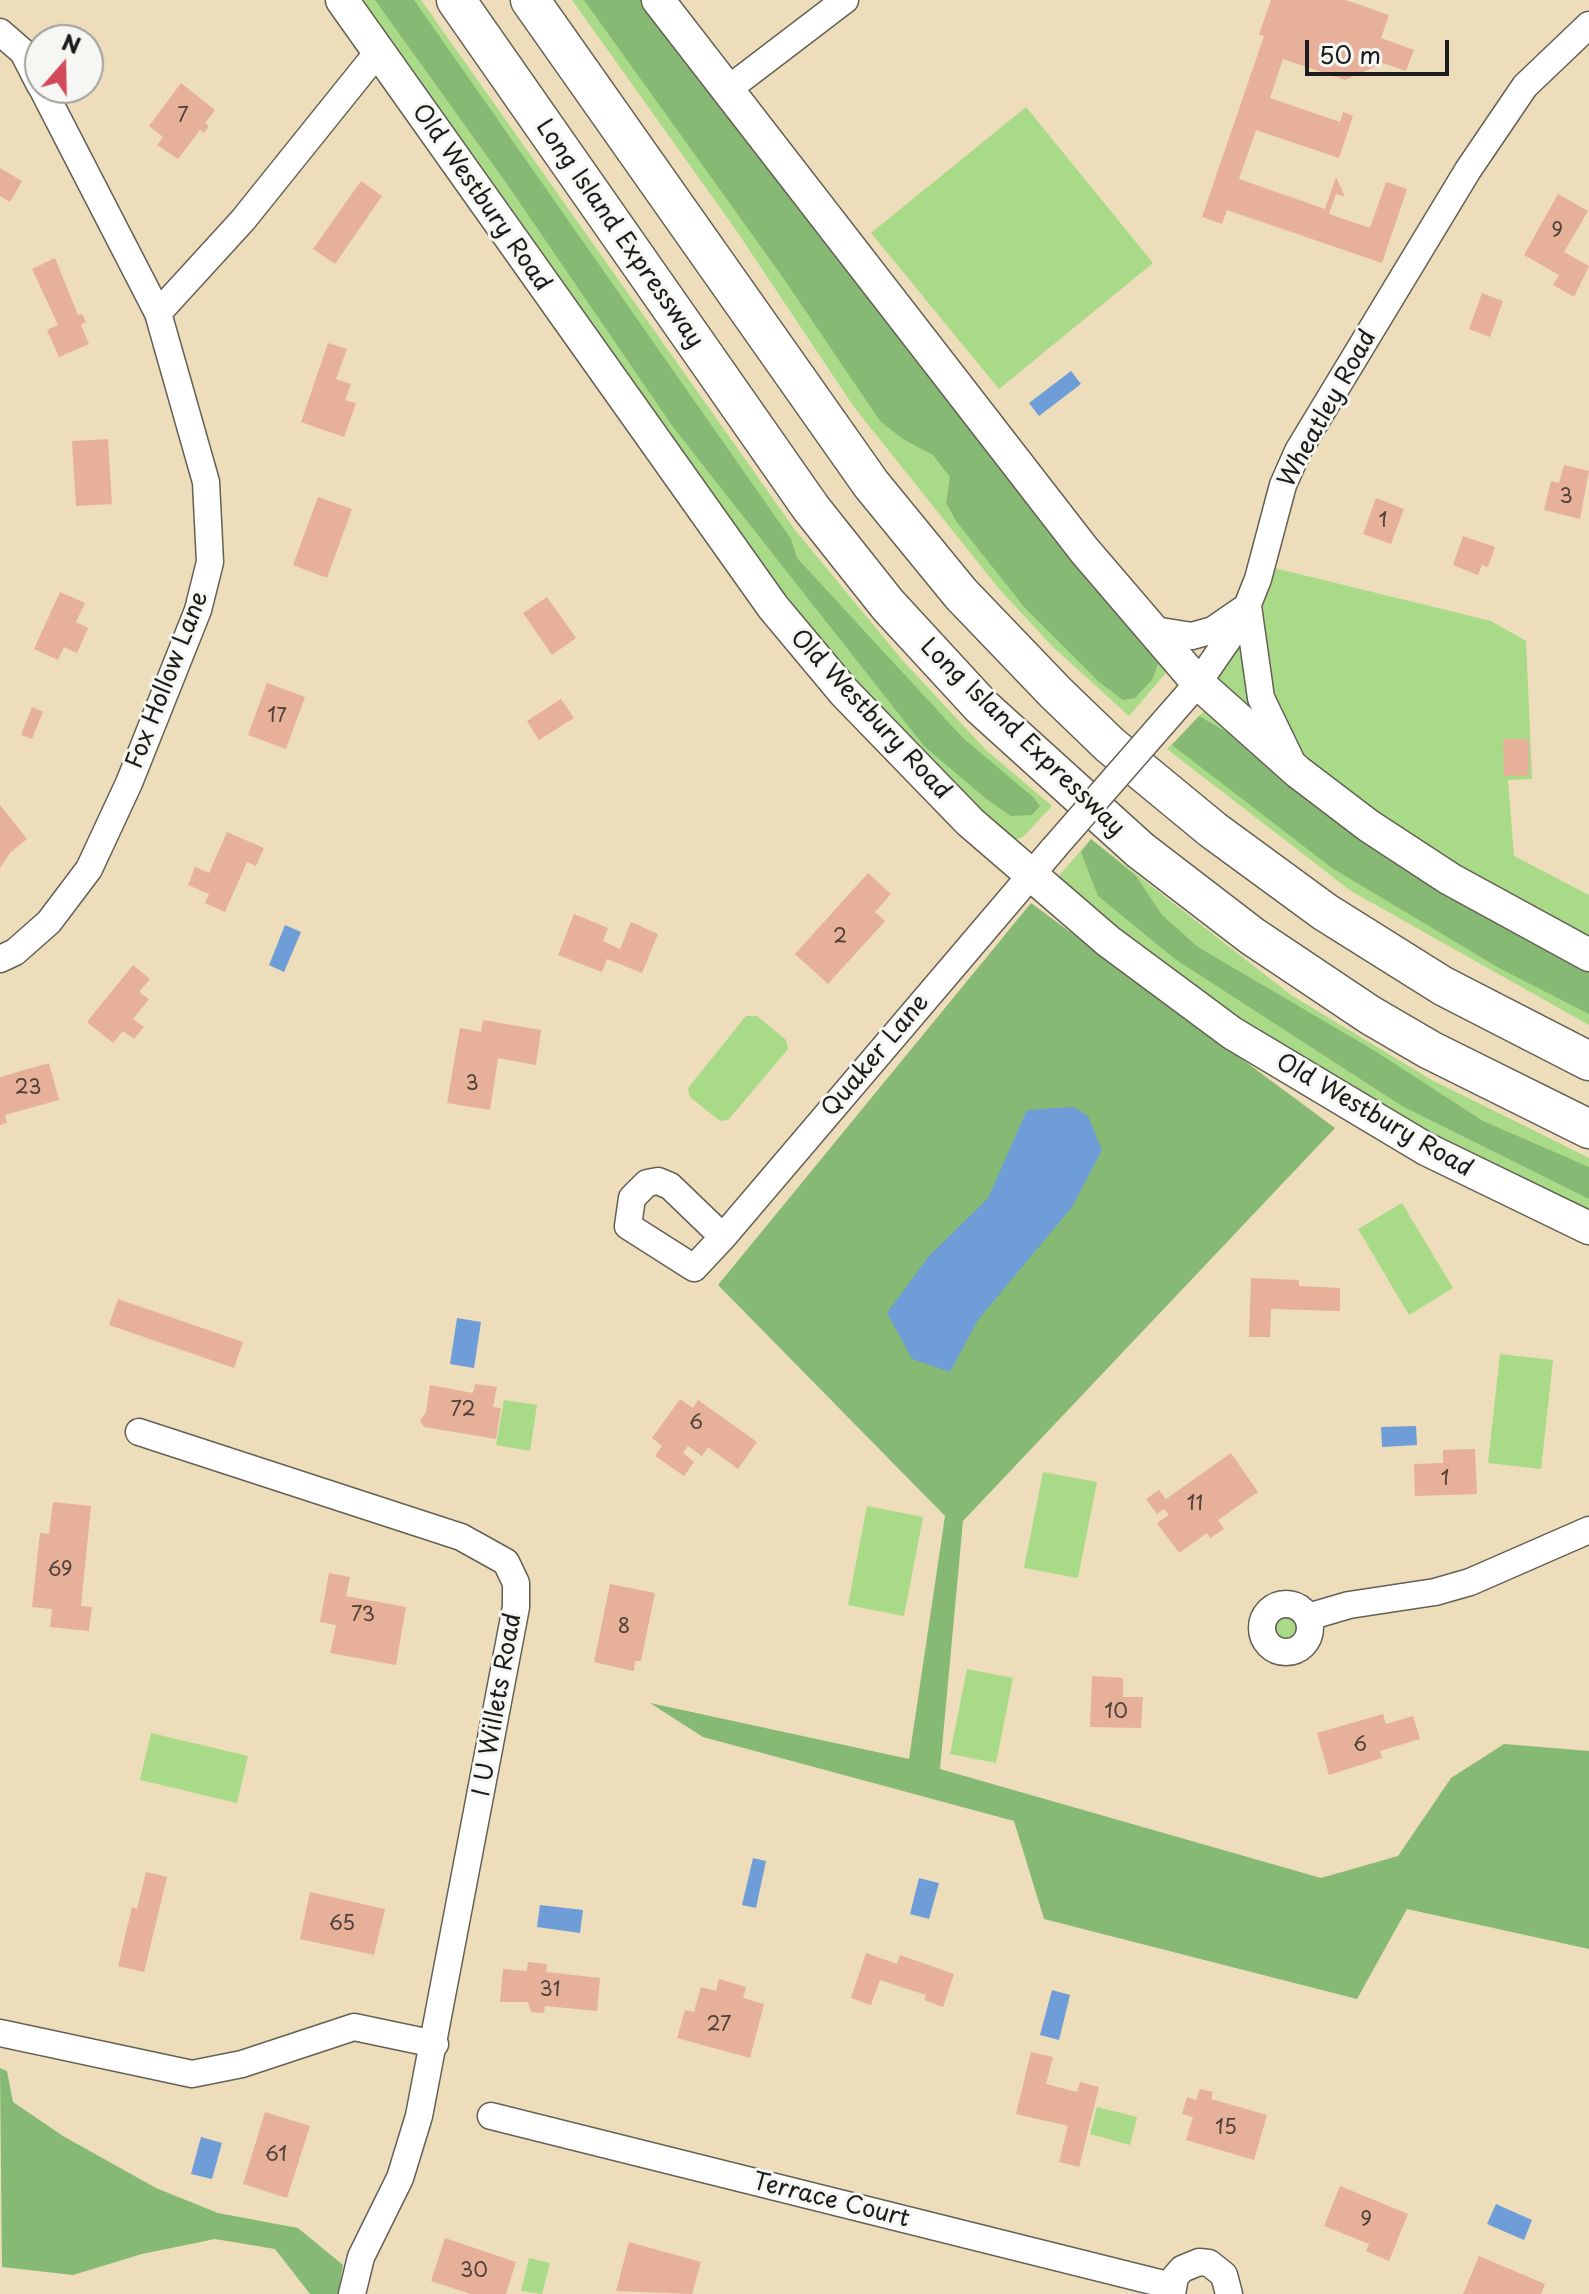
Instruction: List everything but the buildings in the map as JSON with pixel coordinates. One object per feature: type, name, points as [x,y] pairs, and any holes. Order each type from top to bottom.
[{"type":"highway","name":"Long Island Expressway","points":[[456,0],[811,508],[888,605],[982,707],[1140,850],[1252,936],[1370,1015],[1430,1050],[1589,1129]]},
{"type":"highway","points":[[530,0],[871,484],[961,594],[1026,663],[1110,745],[1267,872],[1443,986],[1589,1061]]},
{"type":"main road","name":"Old Westbury Road","points":[[342,0],[773,607],[874,725],[1031,876],[1182,997],[1311,1083],[1426,1149],[1589,1228]]},
{"type":"main road","points":[[658,0],[1148,629],[1198,683],[1298,772],[1419,859],[1589,955]]},
{"type":"street","points":[[727,90],[845,0]]},
{"type":"street","name":"Wheatley Road","points":[[1031,876],[1198,683],[1248,605],[1281,493],[1298,451],[1496,127],[1539,71],[1589,25]]},
{"type":"street","name":"Fox Hollow Lane","points":[[0,32],[24,54]]},
{"type":"street","points":[[158,313],[243,220],[378,52]]},
{"type":"street","name":"Fox Hollow Lane","points":[[0,959],[15,952],[49,922],[89,869],[129,783],[198,610],[210,562],[206,482],[158,313],[50,104]]},
{"type":"street","points":[[1148,629],[1192,636],[1223,624],[1248,605],[1261,698],[1298,772]]},
{"type":"street","name":"Quaker Lane","points":[[723,1237],[1031,876]]},
{"type":"street","name":"I U Willets Road","points":[[139,1432],[461,1537],[496,1554],[512,1572],[516,1607],[435,2044],[407,2159],[361,2257],[352,2294]]},
{"type":"street","points":[[1308,1617],[1349,1605],[1435,1592],[1470,1582],[1589,1530]]},
{"type":"street","points":[[0,2033],[192,2074],[242,2064],[354,2027],[435,2044]]},
{"type":"street","name":"Terrace Court","points":[[491,2116],[1172,2290],[1175,2277],[1190,2264],[1209,2263],[1224,2275],[1229,2294]]},
{"type":"green space","points":[[360,0],[421,0],[795,530],[903,661],[986,750],[1052,806],[1023,837],[1013,841],[904,737],[789,605]]},
{"type":"green space","points":[[375,0],[414,0],[791,539],[797,558],[963,738],[1033,797],[1040,806],[1032,815],[1011,816],[924,746],[673,427],[507,184]]},
{"type":"green space","points":[[572,0],[646,0],[1171,667],[1129,716],[1052,646],[1000,590],[854,407],[736,230]]},
{"type":"green space","points":[[584,0],[643,0],[820,237],[1101,594],[1144,644],[1158,664],[1152,680],[1135,698],[1123,700],[1099,682],[1025,608],[956,521],[946,503],[950,477],[933,455],[903,439],[880,421],[784,279]]},
{"type":"green space","points":[[1026,107],[1153,263],[999,389],[871,233]]},
{"type":"green space","points":[[1262,565],[1491,621],[1526,641],[1532,779],[1508,780],[1514,856],[1589,895],[1589,955],[1535,927],[1198,683]]},
{"type":"green space","points":[[1208,707],[1589,966],[1589,1025],[1351,891],[1167,749]]},
{"type":"green space","points":[[1199,716],[1237,738],[1319,809],[1428,882],[1589,973],[1589,1014],[1499,968],[1332,868],[1172,745]]},
{"type":"green space","points":[[1091,839],[1291,995],[1430,1079],[1589,1158],[1589,1213],[1438,1139],[1291,1054],[1136,946],[1057,878]]},
{"type":"green space","points":[[1091,839],[1136,876],[1162,915],[1198,947],[1375,1051],[1483,1121],[1589,1167],[1589,1199],[1402,1106],[1175,959],[1098,896],[1081,852]]},
{"type":"green space","points":[[1031,903],[1335,1128],[963,1521],[940,1769],[1321,1878],[1398,1856],[1451,1778],[1504,1744],[1589,1751],[1589,1949],[1407,1909],[1357,1999],[1044,1919],[1014,1821],[703,1737],[650,1703],[909,1759],[945,1516],[718,1285]]},
{"type":"green space","points":[[746,1016],[757,1016],[786,1040],[788,1049],[728,1120],[720,1121],[690,1097],[688,1088]]},
{"type":"green space","points":[[1402,1203],[1453,1288],[1409,1315],[1358,1229]]},
{"type":"green space","points":[[1500,1354],[1553,1360],[1541,1469],[1488,1463]]},
{"type":"green space","points":[[504,1400],[537,1405],[530,1451],[496,1445]]},
{"type":"green space","points":[[1043,1472],[1097,1482],[1078,1578],[1024,1568]]},
{"type":"green space","points":[[867,1506],[923,1517],[904,1616],[848,1605]]},
{"type":"green space","points":[[1285,1612],[1296,1617],[1301,1628],[1296,1639],[1285,1644],[1274,1639],[1269,1628],[1274,1617]]},
{"type":"green space","points":[[967,1669],[1013,1678],[996,1763],[950,1754]]},
{"type":"green space","points":[[151,1733],[248,1756],[237,1803],[140,1780]]},
{"type":"green space","points":[[0,2068],[7,2071],[13,2102],[63,2136],[156,2188],[218,2213],[298,2228],[343,2265],[338,2294],[310,2294],[275,2249],[215,2239],[142,2254],[73,2275],[2,2267]]},
{"type":"green space","points":[[1097,2107],[1137,2117],[1130,2145],[1090,2134]]},
{"type":"green space","points":[[529,2258],[550,2263],[542,2294],[521,2291]]},
{"type":"water","points":[[1071,371],[1081,384],[1039,416],[1029,403]]},
{"type":"water","points":[[285,925],[301,932],[284,972],[269,965]]},
{"type":"water","points":[[1073,1107],[1088,1116],[1102,1150],[1072,1207],[978,1320],[950,1372],[912,1359],[887,1313],[929,1256],[988,1198],[1027,1110]]},
{"type":"water","points":[[457,1318],[481,1322],[474,1368],[450,1364]]},
{"type":"water","points":[[1416,1426],[1417,1445],[1382,1447],[1381,1427]]},
{"type":"water","points":[[753,1858],[766,1861],[756,1908],[742,1905]]},
{"type":"water","points":[[919,1878],[939,1883],[929,1919],[910,1914]]},
{"type":"water","points":[[540,1905],[583,1910],[580,1933],[537,1927]]},
{"type":"water","points":[[1052,1990],[1070,1995],[1059,2040],[1040,2035]]},
{"type":"water","points":[[201,2137],[222,2143],[212,2179],[191,2174]]},
{"type":"water","points":[[1496,2204],[1532,2220],[1524,2240],[1487,2224]]}]
